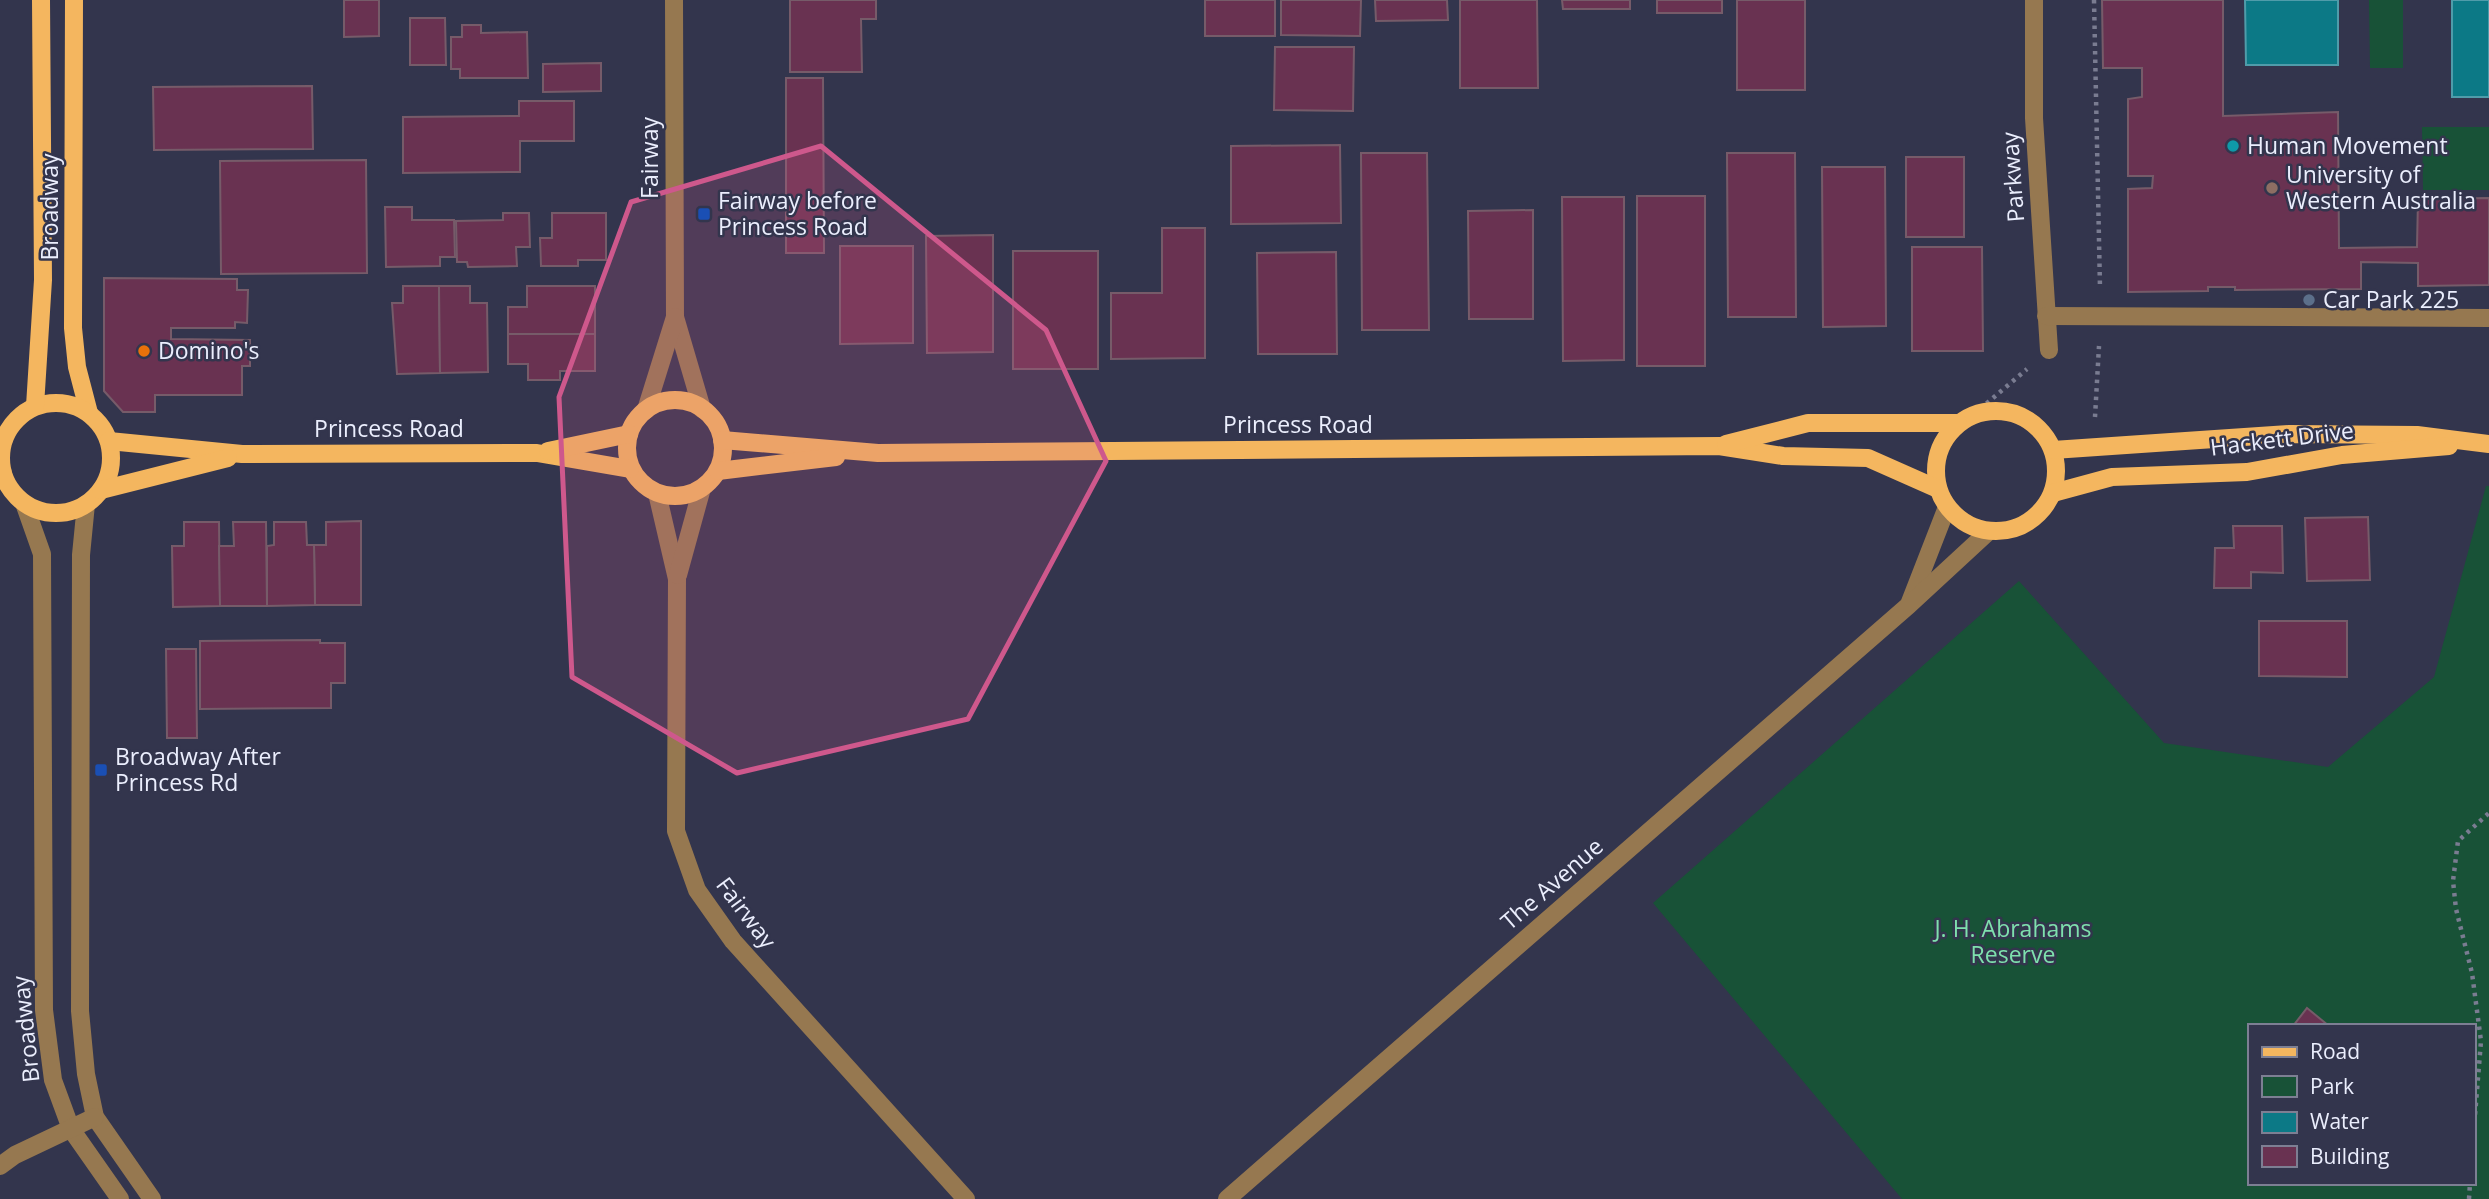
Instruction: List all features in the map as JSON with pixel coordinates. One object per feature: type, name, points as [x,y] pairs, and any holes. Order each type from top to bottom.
[{"type":"main road","name":"Broadway","points":[[35,406],[43,280],[41,0]]},
{"type":"main road","name":"Broadway","points":[[74,0],[73,328],[77,367],[89,413]]},
{"type":"main road","points":[[674,400],[702,409],[711,418],[722,440],[723,456],[718,471],[702,488],[688,495],[657,494],[646,488],[630,469],[627,457],[629,434],[646,410],[674,400]]},
{"type":"main road","points":[[57,402],[73,405],[89,413],[101,425],[109,441],[112,458],[109,474],[101,489],[86,504],[73,510],[54,512],[24,503],[11,489],[2,473],[2,439],[13,424],[35,406],[57,402]]},
{"type":"main road","points":[[1992,410],[2011,412],[2029,420],[2043,433],[2053,450],[2057,469],[2053,494],[2034,519],[2017,528],[1987,533],[1961,521],[1947,507],[1938,489],[1935,469],[1939,450],[1966,419],[1992,410]]},
{"type":"main road","name":"Princess Road","points":[[1719,446],[1808,423],[1966,419]]},
{"type":"main road","points":[[537,453],[629,434]]},
{"type":"main road","name":"Hackett Drive","points":[[2053,450],[2289,434],[2417,435],[2483,444]]},
{"type":"main road","name":"Princess Road","points":[[722,440],[878,453],[1719,446],[1783,456],[1868,458],[1938,489]]},
{"type":"main road","name":"Princess Road","points":[[109,441],[242,454],[537,453]]},
{"type":"main road","name":"Hackett Drive","points":[[2053,494],[2112,477],[2247,472],[2342,456],[2483,444]]},
{"type":"main road","points":[[537,453],[630,469]]},
{"type":"main road","name":"Princess Road","points":[[718,471],[878,453]]},
{"type":"main road","name":"Princess Road","points":[[101,489],[242,454]]},
{"type":"street","name":"Fairway","points":[[674,0],[675,317],[702,409]]},
{"type":"street","name":"Parkway","points":[[2034,0],[2034,118],[2049,350]]},
{"type":"street","points":[[2046,316],[2489,318]]},
{"type":"street","name":"Fairway","points":[[646,410],[675,317]]},
{"type":"street","name":"Fairway","points":[[677,579],[702,488]]},
{"type":"street","name":"Fairway","points":[[657,494],[677,579],[676,831],[697,890],[733,941],[966,1199]]},
{"type":"street","name":"Broadway","points":[[24,503],[42,554],[44,1010],[53,1080],[71,1129],[120,1199]]},
{"type":"street","points":[[86,504],[81,555],[80,1011],[86,1074],[95,1117],[152,1199]]},
{"type":"street","name":"The Avenue","points":[[1909,606],[1947,507]]},
{"type":"street","name":"The Avenue","points":[[1227,1199],[1909,606],[1987,533]]},
{"type":"street","points":[[0,1166],[15,1155],[95,1117]]},
{"type":"path","points":[[2094,0],[2099,316],[2094,429]]},
{"type":"path","points":[[1966,419],[2049,350]]},
{"type":"path","points":[[2475,1115],[2481,1041],[2472,973],[2456,909],[2453,881],[2458,841],[2489,813]]},
{"type":"highlighted area","points":[[821,146],[1046,330],[1106,461],[968,719],[737,773],[572,677],[559,397],[631,202]]},
{"type":"green space","points":[[2369,0],[2403,0],[2403,68],[2370,68]]},
{"type":"green space","points":[[2422,127],[2489,127],[2489,190],[2423,190]]},
{"type":"green space","name":"J. H. Abrahams Reserve","points":[[2486,486],[2489,486],[2489,1199],[1902,1199],[1653,903],[2019,581],[2164,743],[2328,767],[2434,677]]},
{"type":"water","points":[[2245,0],[2338,0],[2338,65],[2246,65]]},
{"type":"water","points":[[2452,0],[2489,0],[2489,97],[2452,97]]},
{"type":"building","points":[[344,0],[379,0],[379,36],[344,37]]},
{"type":"building","points":[[790,0],[876,0],[876,19],[861,19],[862,72],[790,72]]},
{"type":"building","points":[[1205,0],[1275,0],[1275,36],[1205,36]]},
{"type":"building","points":[[1281,0],[1361,0],[1360,36],[1281,35]]},
{"type":"building","points":[[1375,0],[1447,0],[1448,20],[1376,21]]},
{"type":"building","points":[[1460,0],[1537,0],[1538,88],[1460,88]]},
{"type":"building","points":[[1562,0],[1630,0],[1630,9],[1563,9]]},
{"type":"building","points":[[1657,0],[1722,0],[1722,13],[1657,13]]},
{"type":"building","points":[[1737,0],[1805,0],[1805,90],[1737,90]]},
{"type":"building","name":"Human Movement","points":[[2102,0],[2223,0],[2223,116],[2338,112],[2339,248],[2417,247],[2418,199],[2489,198],[2489,285],[2418,286],[2418,263],[2361,262],[2361,289],[2235,290],[2235,287],[2208,287],[2208,291],[2128,292],[2128,189],[2152,188],[2153,176],[2128,176],[2128,99],[2142,97],[2142,68],[2103,68]]},
{"type":"building","points":[[410,18],[445,18],[446,65],[410,65]]},
{"type":"building","points":[[462,25],[481,25],[481,33],[527,32],[528,78],[460,78],[460,69],[451,69],[451,37],[462,37]]},
{"type":"building","points":[[1275,47],[1354,47],[1353,111],[1274,110]]},
{"type":"building","points":[[601,63],[601,91],[543,92],[543,64]]},
{"type":"building","points":[[786,78],[823,78],[824,253],[786,253]]},
{"type":"building","points":[[312,86],[313,149],[154,150],[153,87]]},
{"type":"building","points":[[519,101],[574,101],[574,141],[520,141],[520,172],[403,173],[403,117],[519,116]]},
{"type":"building","points":[[1340,145],[1341,223],[1231,224],[1231,146]]},
{"type":"building","points":[[1361,153],[1427,153],[1429,330],[1362,330]]},
{"type":"building","points":[[1727,153],[1795,153],[1796,317],[1728,317]]},
{"type":"building","points":[[1906,157],[1964,157],[1964,237],[1906,237]]},
{"type":"building","points":[[366,160],[367,273],[221,274],[220,161]]},
{"type":"building","points":[[1822,167],[1885,167],[1886,326],[1823,327]]},
{"type":"building","points":[[1637,196],[1705,196],[1705,366],[1637,366]]},
{"type":"building","points":[[1562,197],[1624,197],[1624,360],[1563,361]]},
{"type":"building","points":[[385,207],[412,207],[412,220],[454,220],[455,257],[440,257],[440,266],[386,267]]},
{"type":"building","points":[[1533,210],[1533,319],[1469,319],[1468,211]]},
{"type":"building","points":[[503,213],[529,213],[530,247],[516,247],[517,266],[468,267],[467,262],[457,262],[456,221],[503,220]]},
{"type":"building","points":[[552,213],[606,213],[606,260],[578,260],[578,266],[541,266],[540,238],[552,238]]},
{"type":"building","points":[[1162,228],[1205,228],[1205,358],[1111,359],[1111,293],[1162,293]]},
{"type":"building","points":[[993,235],[993,352],[927,353],[926,236]]},
{"type":"building","points":[[840,246],[913,246],[913,343],[840,344]]},
{"type":"building","points":[[1912,247],[1982,247],[1983,351],[1912,351]]},
{"type":"building","points":[[1013,251],[1098,251],[1098,369],[1013,369]]},
{"type":"building","points":[[1336,252],[1337,354],[1258,354],[1257,253]]},
{"type":"building","points":[[104,278],[237,279],[237,290],[248,290],[247,323],[235,322],[235,328],[171,328],[171,339],[250,340],[250,366],[242,366],[242,395],[155,395],[155,412],[123,412],[104,391]]},
{"type":"building","points":[[403,286],[439,286],[440,373],[397,374],[392,303],[403,303]]},
{"type":"building","points":[[439,286],[470,286],[470,303],[487,303],[488,372],[440,373]]},
{"type":"building","points":[[527,286],[595,286],[595,334],[508,334],[508,307],[527,307]]},
{"type":"building","points":[[508,334],[595,334],[595,371],[560,371],[560,380],[528,380],[528,364],[508,364]]},
{"type":"building","points":[[2368,517],[2370,580],[2307,581],[2305,518]]},
{"type":"building","points":[[361,521],[361,605],[315,605],[314,545],[326,545],[326,522]]},
{"type":"building","points":[[184,522],[219,522],[220,606],[173,607],[172,546],[184,546]]},
{"type":"building","points":[[233,522],[266,522],[267,606],[220,606],[219,546],[234,546]]},
{"type":"building","points":[[274,522],[306,522],[307,545],[314,545],[315,605],[267,606],[267,546],[274,545]]},
{"type":"building","points":[[2233,526],[2282,526],[2283,573],[2251,572],[2251,588],[2214,588],[2215,548],[2234,548]]},
{"type":"building","points":[[2259,621],[2347,621],[2347,677],[2259,676]]},
{"type":"building","points":[[320,640],[320,643],[345,643],[345,683],[331,683],[331,708],[200,709],[200,641]]},
{"type":"building","points":[[166,649],[196,649],[197,738],[167,738]]},
{"type":"building","points":[[2307,1008],[2327,1024],[2295,1024]]},
{"type":"place","name":"Human Movement","points":[[2233,146]]},
{"type":"place","name":"University of Western Australia","points":[[2272,188]]},
{"type":"place","name":"Fairway before Princess Road","points":[[704,214]]},
{"type":"place","name":"Car Park 225","points":[[2309,300]]},
{"type":"place","name":"Domino's","points":[[144,351]]},
{"type":"place","name":"Broadway After Princess Rd","points":[[101,770]]}]
